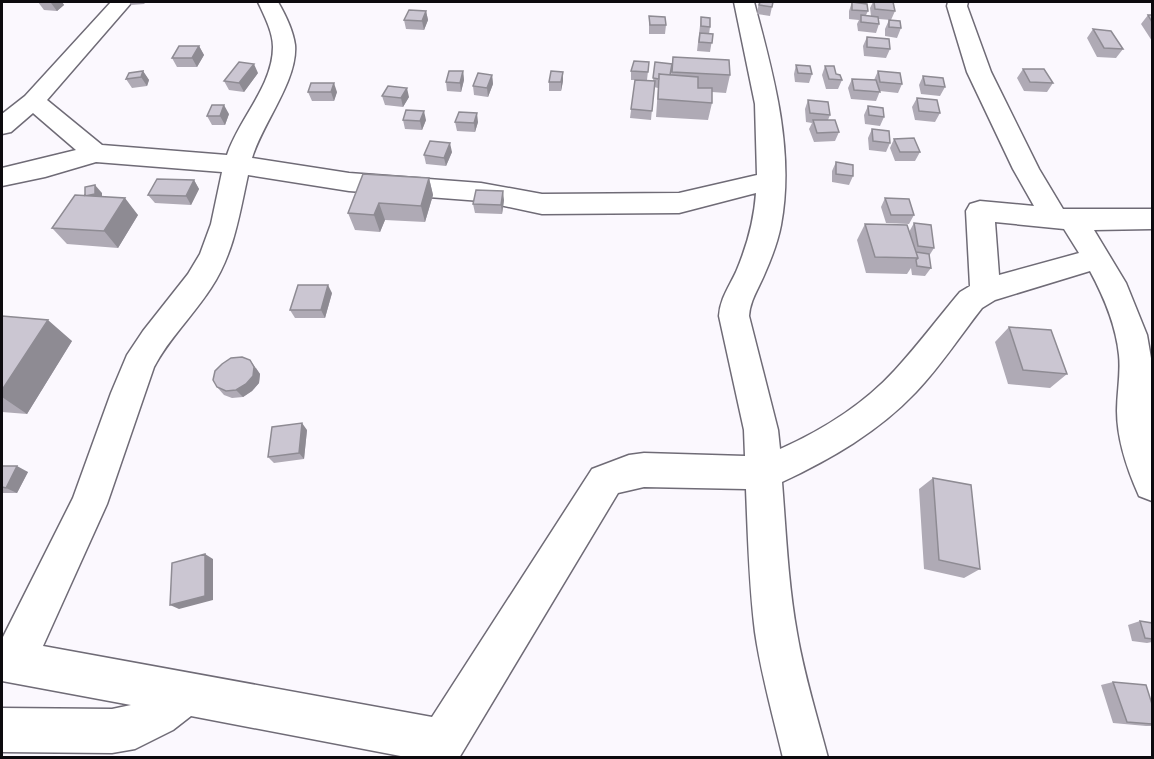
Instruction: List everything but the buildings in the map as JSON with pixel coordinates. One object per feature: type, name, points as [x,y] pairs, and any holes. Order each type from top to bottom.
[{"type":"street","points":[[2,126],[33,101],[122,2]]},
{"type":"street","points":[[267,2],[273,10],[284,46],[271,90],[251,127],[237,165],[227,224],[219,246],[207,270],[161,329],[139,364],[97,483],[61,566],[8,661],[185,693],[439,749],[604,482],[616,476],[644,470],[764,473],[806,454],[844,432],[905,382],[970,300],[985,291],[1098,258]]},
{"type":"street","points":[[744,2],[766,93],[770,181],[767,222],[749,276],[734,304],[736,329],[747,361],[761,430],[770,584],[776,633],[786,684],[806,758]]},
{"type":"street","points":[[958,2],[957,6],[978,72],[1026,169],[1064,219],[1098,258],[1141,334],[1135,353],[1135,424],[1152,484]]},
{"type":"street","points":[[33,101],[95,153]]},
{"type":"street","points":[[2,177],[45,168],[95,153],[237,165],[349,182],[481,192],[542,204],[566,206],[679,203],[770,181]]},
{"type":"street","points":[[985,291],[980,211],[1064,219],[1152,219]]},
{"type":"street","points":[[2,730],[112,731],[135,727],[158,715],[185,693]]}]
